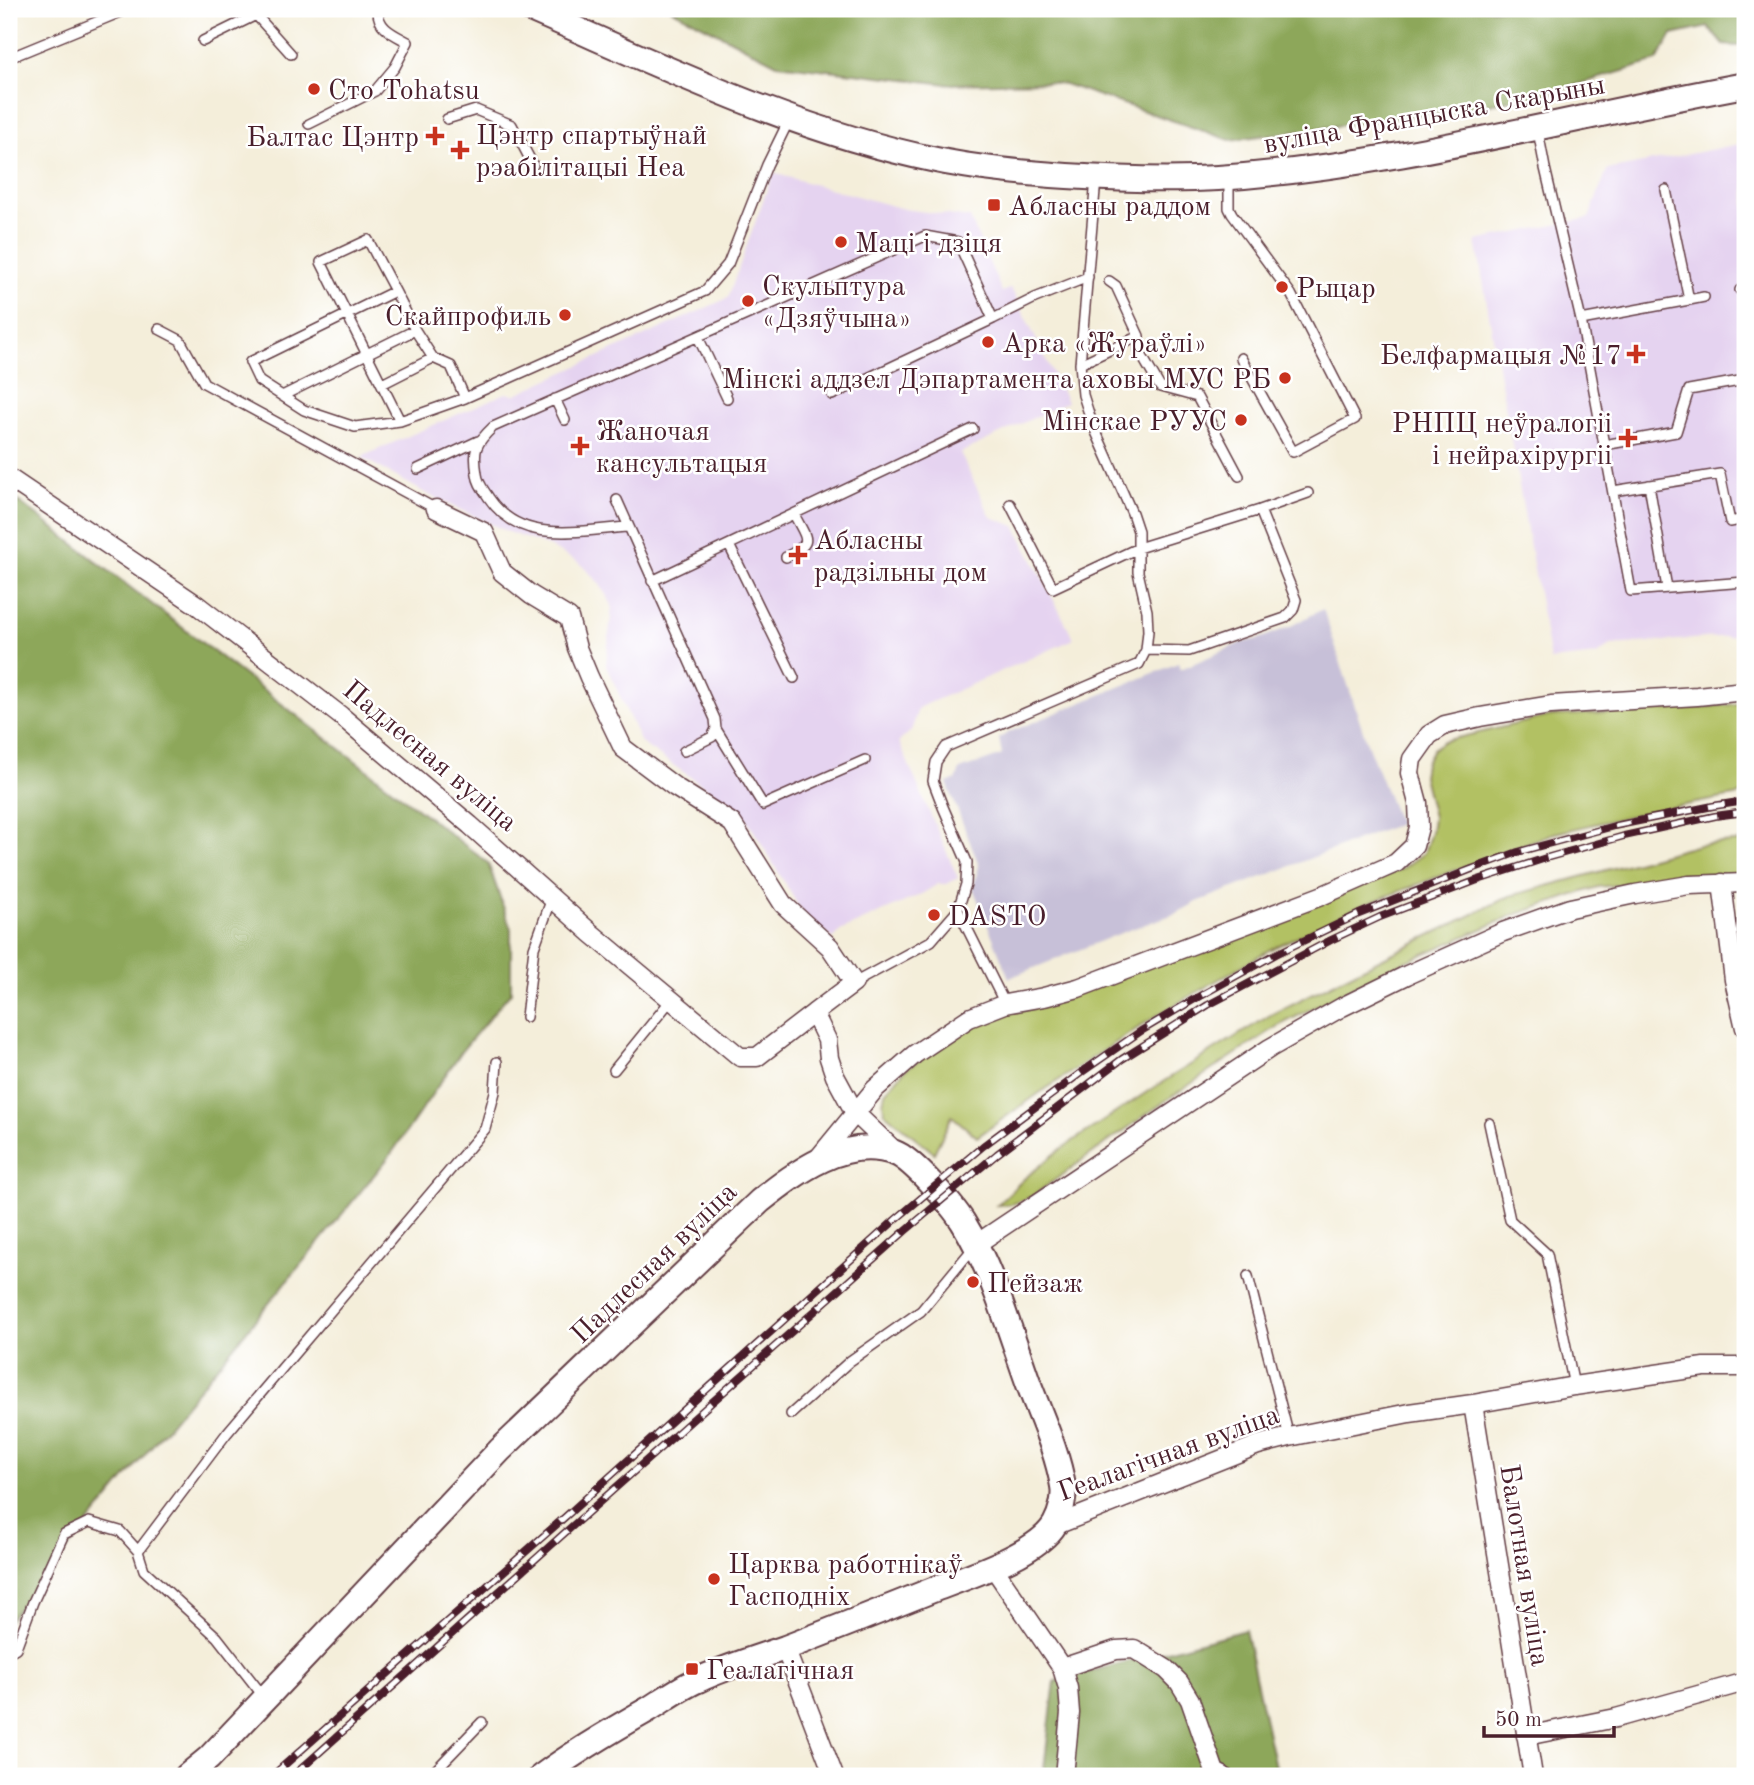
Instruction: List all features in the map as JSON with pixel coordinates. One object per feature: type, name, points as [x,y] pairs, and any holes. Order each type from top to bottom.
[{"type":"street","name":"вуліца Францыска Скарыны","points":[[530,9],[790,119],[865,142],[936,160],[999,170],[1096,177],[1229,177],[1338,165],[1538,129],[1673,98],[1745,85]]},
{"type":"street","name":"Падлесная вуліца","points":[[9,478],[197,605],[341,716],[740,1057],[757,1057],[854,983]]},
{"type":"street","points":[[436,509],[484,532],[502,572],[569,618],[589,677],[623,748],[675,787],[732,823],[783,904],[831,947],[854,983]]},
{"type":"street","points":[[814,1163],[876,1089],[915,1054],[968,1018],[1005,1004],[1078,988],[1321,896],[1396,863],[1413,846],[1419,827],[1418,803],[1410,773],[1412,759],[1429,735],[1445,725],[1551,705],[1745,691]]},
{"type":"street","points":[[1722,883],[1734,980],[1745,1028]]},
{"type":"street","points":[[975,1245],[1270,1048],[1342,1007],[1407,975],[1503,932],[1570,908],[1689,885],[1745,883]]},
{"type":"street","points":[[814,1013],[827,1040],[835,1076],[855,1113],[924,1176],[953,1208],[975,1245],[993,1284],[1053,1451],[1063,1487],[1061,1507],[1054,1526]]},
{"type":"street","name":"Падлесная вуліца","points":[[187,1776],[209,1758],[510,1441],[760,1201],[814,1163],[855,1150],[875,1149],[898,1154]]},
{"type":"street","name":"Геалагічная вуліца","points":[[542,1776],[575,1752],[697,1680],[993,1567],[1037,1543],[1054,1526],[1258,1445],[1409,1413],[1574,1386],[1704,1367],[1745,1367]]},
{"type":"street","name":"Балотная вуліца","points":[[1473,1404],[1533,1776]]},
{"type":"street","points":[[993,1567],[1062,1668],[1068,1688],[1070,1713],[1064,1776]]},
{"type":"street","points":[[785,1648],[834,1776]]},
{"type":"street","points":[[1062,1668],[1116,1650],[1134,1649],[1166,1669],[1179,1682],[1190,1700],[1214,1772],[1223,1776]]},
{"type":"street","points":[[1526,1736],[1616,1718],[1745,1682]]},
{"type":"lane","points":[[309,124],[375,91],[395,67],[408,42],[382,26],[377,18],[378,9]]},
{"type":"lane","points":[[9,58],[122,10]]},
{"type":"lane","points":[[203,41],[255,12],[291,54]]},
{"type":"lane","points":[[447,119],[476,110],[512,125],[533,165]]},
{"type":"lane","points":[[395,291],[250,362],[259,382],[304,410],[355,426],[400,421],[465,398],[705,291],[728,264],[766,165],[790,119]]},
{"type":"lane","points":[[1538,129],[1581,320],[1631,591],[1745,582]]},
{"type":"lane","points":[[854,983],[931,941],[958,910],[966,884],[967,862],[933,781],[936,762],[946,747],[1139,664],[1146,650],[1147,611],[1138,572],[1138,531],[1091,423],[1083,395],[1080,364],[1096,177]]},
{"type":"lane","points":[[1229,177],[1229,208],[1232,214],[1291,294],[1355,419],[1293,452],[1241,358]]},
{"type":"lane","points":[[1666,190],[1689,300]]},
{"type":"lane","points":[[418,469],[478,441],[493,427],[925,236],[958,242],[993,319]]},
{"type":"lane","points":[[400,421],[321,262],[368,240],[415,330],[433,358],[451,366],[465,398]]},
{"type":"lane","points":[[832,395],[1035,298],[1088,277]]},
{"type":"lane","points":[[1109,281],[1116,286],[1139,335],[1139,351],[1160,387],[1197,397],[1239,476]]},
{"type":"lane","points":[[1581,320],[1704,297]]},
{"type":"lane","points":[[159,329],[180,340],[204,383],[436,509]]},
{"type":"lane","points":[[282,396],[415,330]]},
{"type":"lane","points":[[1080,364],[1139,335]]},
{"type":"lane","points":[[698,337],[727,398]]},
{"type":"lane","points":[[382,384],[433,358]]},
{"type":"lane","points":[[1604,445],[1676,432],[1689,390],[1745,380]]},
{"type":"lane","points":[[555,399],[565,420]]},
{"type":"lane","points":[[652,581],[973,429]]},
{"type":"lane","points":[[478,441],[475,460],[478,482],[495,508],[519,526],[547,532],[628,527]]},
{"type":"lane","points":[[1613,491],[1720,474],[1730,522],[1745,519]]},
{"type":"lane","points":[[1649,485],[1667,588]]},
{"type":"lane","points":[[1010,504],[1053,588],[1138,548],[1308,493]]},
{"type":"lane","points":[[617,500],[715,719],[716,729],[763,805],[865,760]]},
{"type":"lane","points":[[1146,650],[1189,652],[1285,618],[1293,610],[1296,600],[1260,510]]},
{"type":"lane","points":[[786,557],[803,548],[806,543],[794,514]]},
{"type":"lane","points":[[729,545],[794,678]]},
{"type":"lane","points":[[684,751],[712,737],[716,729]]},
{"type":"lane","points":[[526,1017],[534,948],[552,898]]},
{"type":"lane","points":[[958,910],[1005,1004]]},
{"type":"lane","points":[[614,1070],[671,1000]]},
{"type":"lane","points":[[138,1551],[227,1433],[485,1129],[495,1092],[497,1062]]},
{"type":"lane","points":[[1489,1123],[1510,1220],[1547,1254],[1574,1386]]},
{"type":"lane","points":[[791,1414],[850,1361],[921,1311],[975,1245]]},
{"type":"lane","points":[[1248,1276],[1289,1437]]},
{"type":"lane","points":[[9,1652],[16,1648],[33,1602],[64,1534],[89,1522],[120,1531],[138,1551],[144,1570],[217,1637],[265,1699]]},
{"type":"lane","points":[[430,1776],[482,1722]]},
{"type":"shaded area","name":"РНПЦ неўралогіі і нейрахірургіі","points":[[1745,143],[1745,635],[1611,645],[1597,655],[1550,660],[1476,241],[1589,218],[1607,170]]},
{"type":"shaded area","name":"Абласны радзільны дом","points":[[773,173],[904,209],[970,218],[1002,292],[1011,288],[1067,402],[960,453],[991,517],[1015,526],[1074,639],[918,708],[912,730],[899,742],[958,878],[947,884],[938,884],[920,895],[840,931],[834,939],[805,917],[746,818],[641,743],[606,665],[612,605],[599,583],[581,564],[548,546],[508,532],[427,494],[361,457],[506,393],[514,395],[728,298]]},
{"type":"shaded area","points":[[1323,609],[1368,746],[1399,824],[1009,978],[973,888],[979,865],[947,783],[956,780],[960,770],[1002,755],[999,738],[1012,731],[1178,663],[1181,669],[1243,642],[1259,639]]},
{"type":"green space","points":[[671,9],[1745,9],[1745,44],[1723,45],[1708,27],[1672,35],[1657,61],[1546,94],[1443,112],[1230,140],[1064,84],[947,84],[777,64]]},
{"type":"green space","points":[[9,494],[488,863],[511,929],[511,992],[464,1048],[389,1157],[9,1620]]},
{"type":"green space","points":[[1745,703],[1745,794],[1647,812],[1551,834],[1358,907],[1271,949],[1156,1016],[977,1137],[952,1116],[934,1153],[884,1112],[885,1092],[906,1069],[968,1027],[1402,869],[1424,853],[1431,832],[1433,817],[1423,776],[1425,763],[1433,749],[1444,741],[1550,716]]},
{"type":"green space","points":[[1745,841],[1745,874],[1598,887],[1514,915],[1382,972],[1278,1026],[1171,1097],[1031,1197],[1012,1204],[997,1205],[1061,1149],[1272,1014],[1510,896],[1699,845]]},
{"type":"green space","points":[[1245,1630],[1277,1776],[1043,1776],[1055,1681]]},
{"type":"railway","points":[[272,1776],[895,1220],[983,1146],[1141,1031],[1276,954],[1359,914],[1472,869],[1518,852],[1614,826],[1745,801]]},
{"type":"railway","points":[[293,1776],[905,1231],[997,1154],[1122,1059],[1208,1005],[1380,917],[1475,881],[1546,858],[1624,836],[1745,812]]},
{"type":"place","name":"Сто Tohatsu","points":[[314,89]]},
{"type":"place","name":"Балтас Цэнтр","points":[[435,136]]},
{"type":"place","name":"Цэнтр спартыўнай рэабілітацыі Неа","points":[[460,150]]},
{"type":"place","name":"Абласны раддом","points":[[994,205]]},
{"type":"place","name":"Маці і дзіця","points":[[841,242]]},
{"type":"place","name":"Рыцар","points":[[1282,287]]},
{"type":"place","name":"Скульптура «Дзяўчына»","points":[[748,301]]},
{"type":"place","name":"Скайпрофиль","points":[[565,315]]},
{"type":"place","name":"Арка «Жураўлі»","points":[[988,342]]},
{"type":"place","name":"Белфармацыя №17","points":[[1636,354]]},
{"type":"place","name":"Мінскі аддзел Дэпартамента аховы МУС РБ","points":[[1285,378]]},
{"type":"place","name":"Мінскае РУУС","points":[[1241,420]]},
{"type":"place","name":"РНПЦ неўралогіі і нейрахірургіі","points":[[1628,438]]},
{"type":"place","name":"Жаночая кансультацыя","points":[[580,446]]},
{"type":"place","name":"Абласны радзільны дом","points":[[798,555]]},
{"type":"place","name":"DASTO","points":[[934,915]]},
{"type":"place","name":"Пейзаж","points":[[973,1282]]},
{"type":"place","name":"Царква работнікаў Гасподніх","points":[[714,1579]]},
{"type":"place","name":"Геалагічная","points":[[692,1669]]}]
